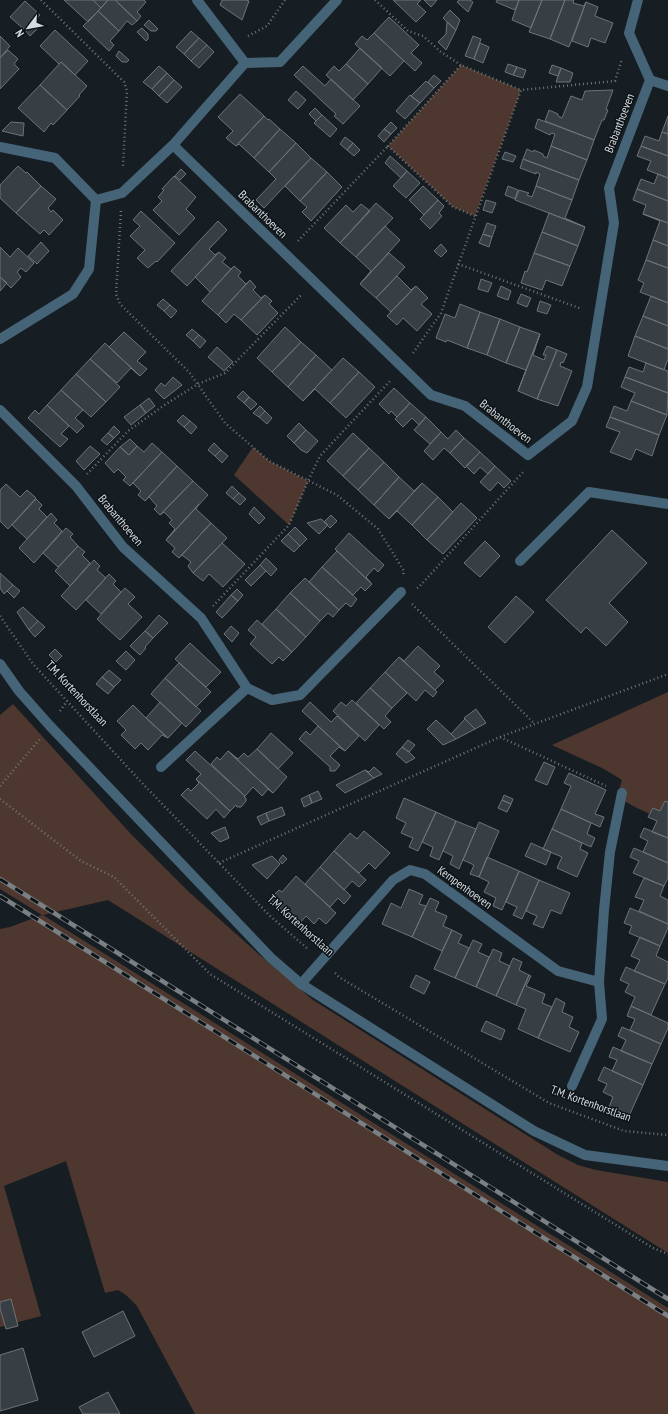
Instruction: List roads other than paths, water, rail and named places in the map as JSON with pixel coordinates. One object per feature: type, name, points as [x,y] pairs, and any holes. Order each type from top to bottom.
[{"type":"street","points":[[197,0],[246,63]]},
{"type":"street","points":[[96,200],[122,193],[173,145],[246,63],[280,62],[337,0]]},
{"type":"street","points":[[638,0],[629,33],[650,80],[668,86]]},
{"type":"street","name":"Brabanthoeven","points":[[173,145],[431,395],[465,406],[528,454],[572,420],[587,387],[614,223],[609,188],[650,80]]},
{"type":"street","points":[[0,147],[55,158],[96,200]]},
{"type":"street","points":[[0,339],[73,294],[89,269],[96,200]]},
{"type":"street","name":"Brabanthoeven","points":[[0,410],[76,486],[123,547],[201,618],[247,688]]},
{"type":"street","points":[[520,561],[588,492],[668,504]]},
{"type":"street","points":[[161,767],[247,688],[272,700],[300,695],[401,592]]},
{"type":"street","points":[[0,664],[19,691],[50,726],[272,958],[301,984],[534,1131],[585,1155],[668,1166]]},
{"type":"street","points":[[572,1086],[602,1019],[599,982],[610,852],[622,793]]},
{"type":"street","name":"Kempenhoeven","points":[[301,984],[393,880],[410,870],[425,874],[558,971],[599,982]]},
{"type":"railway","points":[[0,879],[668,1299]]},
{"type":"railway","points":[[0,896],[668,1316]]}]
